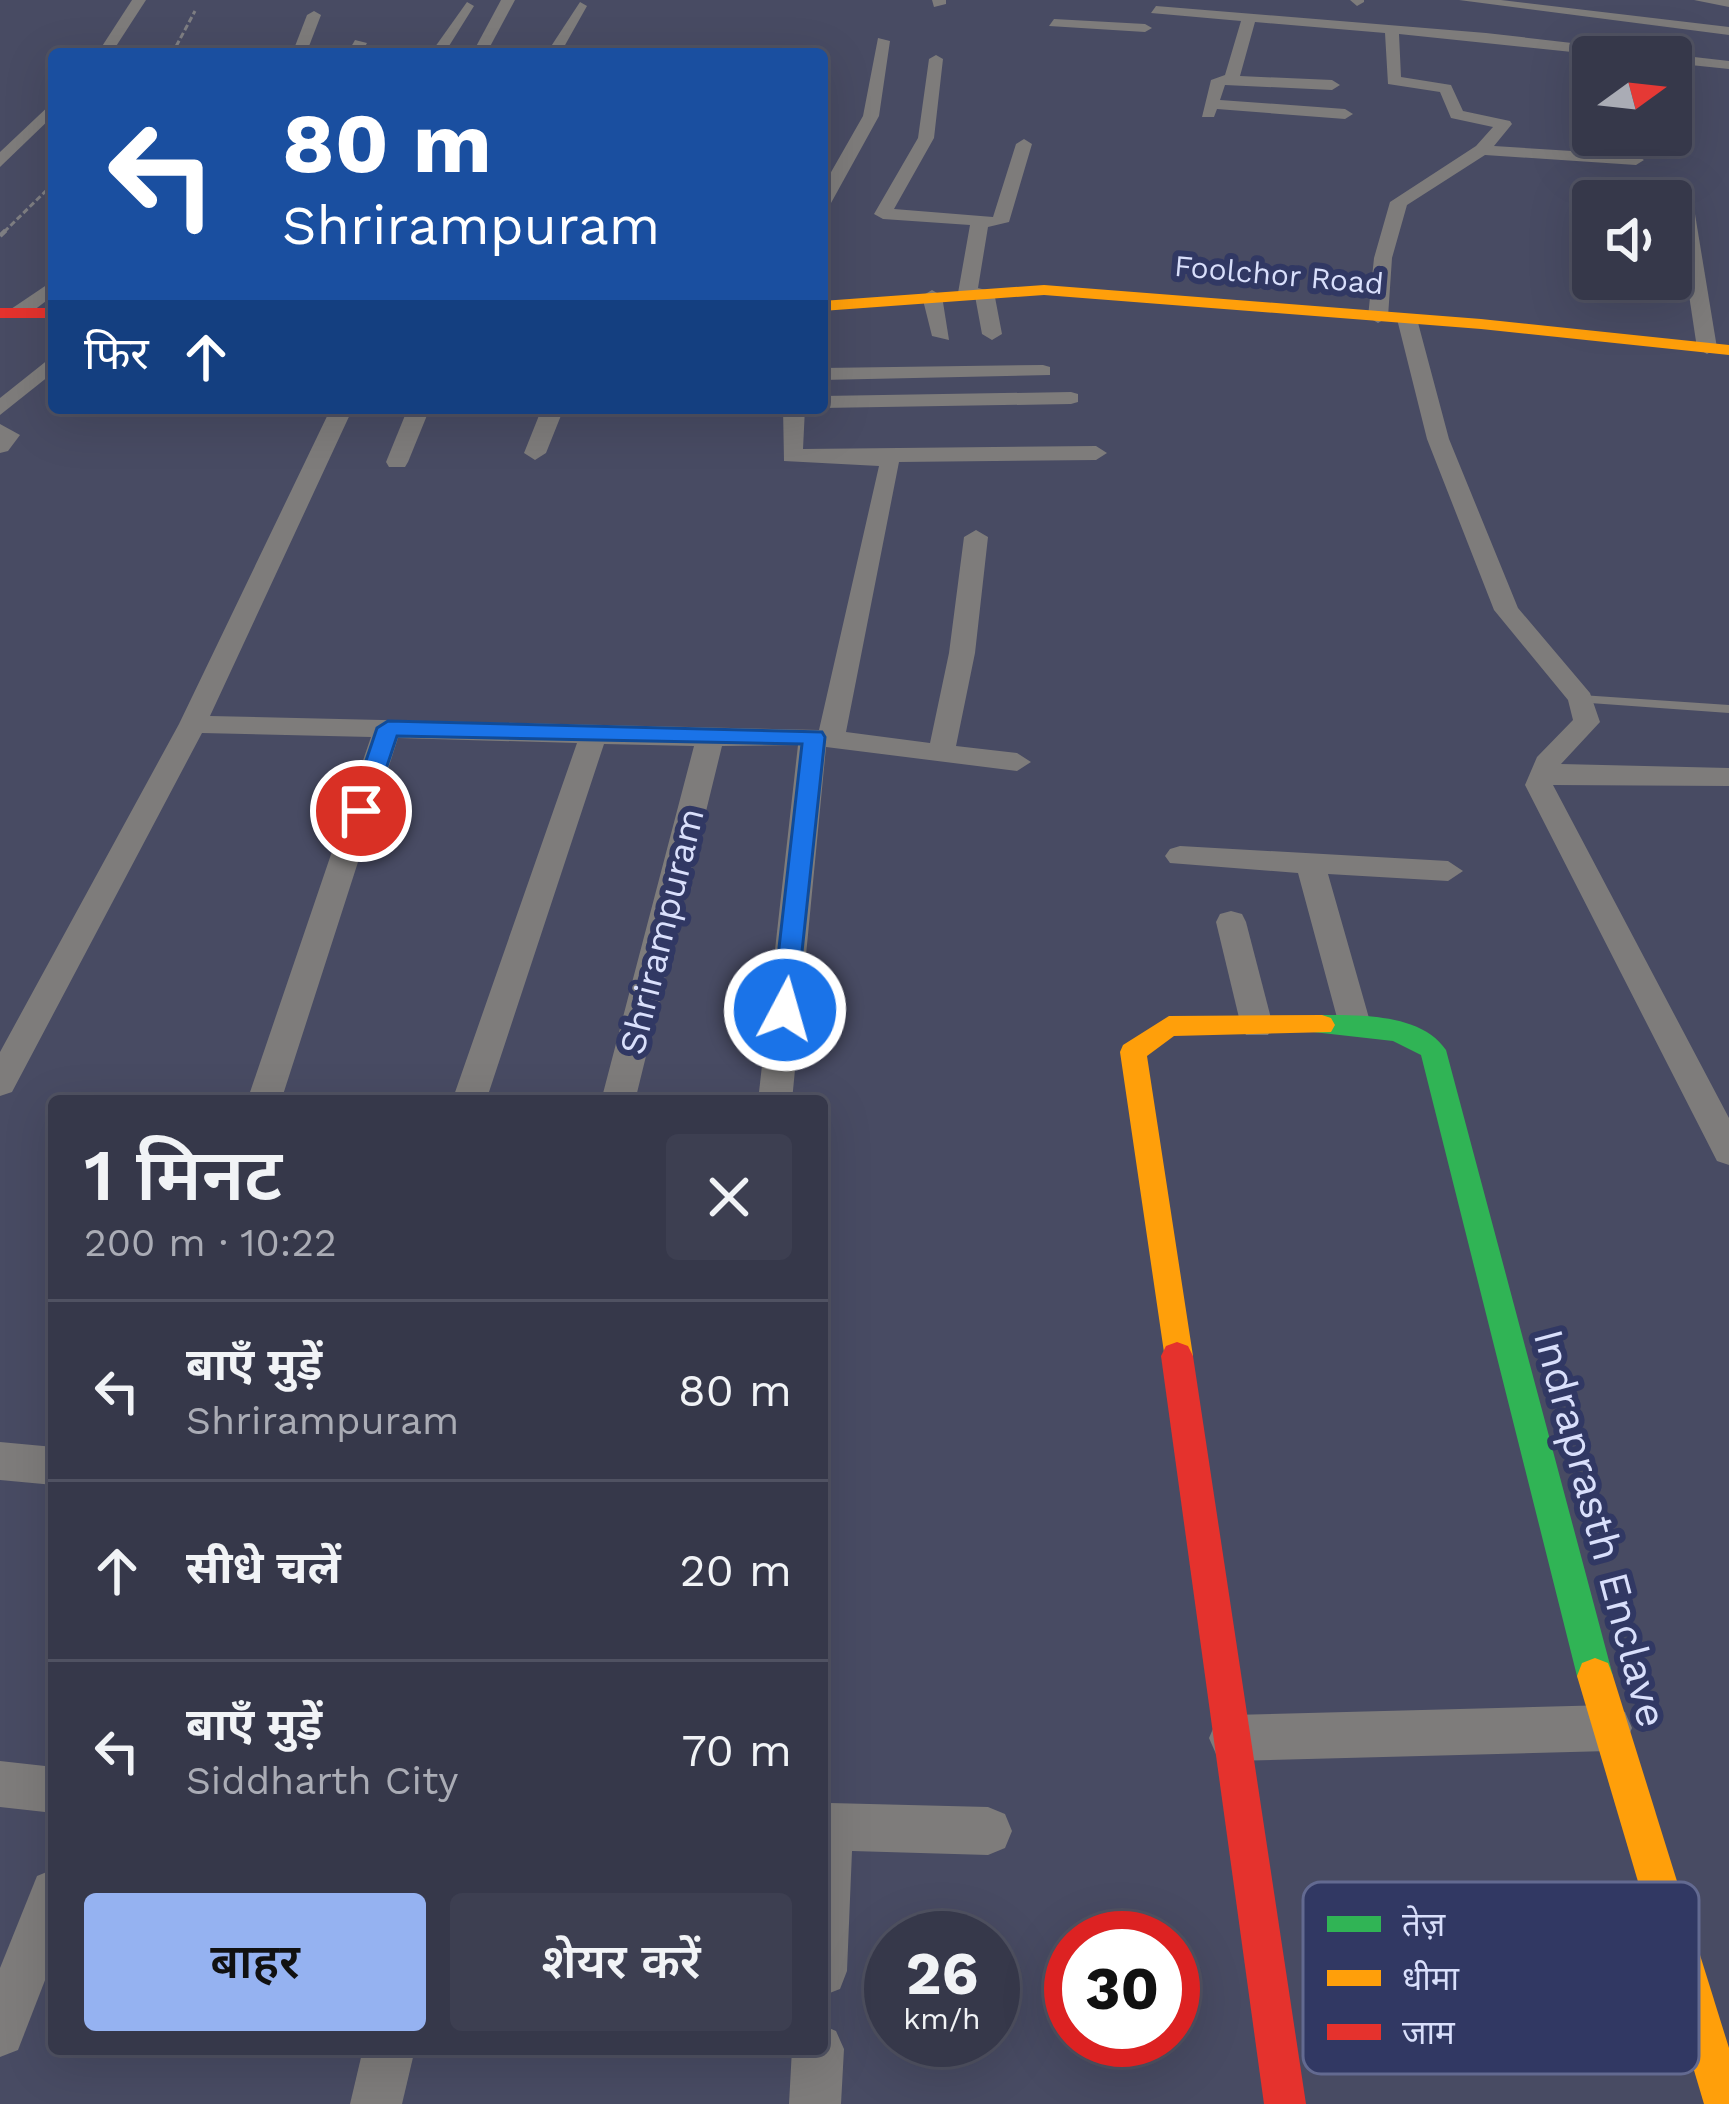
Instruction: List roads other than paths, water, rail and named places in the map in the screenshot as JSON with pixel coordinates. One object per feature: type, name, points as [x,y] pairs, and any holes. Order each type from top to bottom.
[{"type":"street","points":[[108,48],[139,0]]},
{"type":"street","points":[[482,48],[508,0]]},
{"type":"street","points":[[1466,0],[1729,31]]},
{"type":"street","points":[[1701,0],[1729,3]]},
{"type":"street","points":[[1140,1],[1249,17],[1392,29],[1448,25],[1572,46]]},
{"type":"street","points":[[1054,23],[1142,35],[1157,4]]},
{"type":"street","points":[[441,48],[467,6]]},
{"type":"street","points":[[557,48],[580,6]]},
{"type":"street","points":[[301,48],[314,15]]},
{"type":"street","points":[[1231,80],[1249,17]]},
{"type":"street","points":[[1378,316],[1383,258],[1399,202],[1482,150],[1504,124],[1457,116],[1446,88],[1393,81],[1392,29]]},
{"type":"street","points":[[828,192],[871,116],[883,40]]},
{"type":"street","points":[[936,59],[926,138],[884,214],[1000,222],[1024,144]]},
{"type":"street","points":[[1692,61],[1729,65]]},
{"type":"street","points":[[1332,85],[1219,80],[1209,109],[1345,114]]},
{"type":"street","points":[[0,162],[45,123]]},
{"type":"street","points":[[1482,150],[1636,160]]},
{"type":"street","points":[[1634,156],[1644,180]]},
{"type":"street","points":[[980,222],[976,292],[992,334]]},
{"type":"street","points":[[1692,237],[1718,349]]},
{"type":"street","points":[[5,313],[48,289]]},
{"type":"street","name":"Foolchor Road","points":[[828,305],[1044,290],[1718,349]]},
{"type":"street","points":[[922,297],[942,336]]},
{"type":"street","points":[[920,339],[922,297]]},
{"type":"street","points":[[5,313],[48,314]]},
{"type":"street","points":[[1407,319],[1438,439],[1506,610],[1581,699],[1587,722],[1547,764],[1539,785],[1729,1151]]},
{"type":"street","points":[[0,410],[48,366]]},
{"type":"street","points":[[828,374],[1043,371]]},
{"type":"street","points":[[828,402],[1071,398]]},
{"type":"street","points":[[0,1083],[193,724],[339,414]]},
{"type":"street","points":[[397,462],[417,414]]},
{"type":"street","points":[[535,454],[551,414]]},
{"type":"street","points":[[794,414],[791,456],[1096,453]]},
{"type":"street","points":[[0,431],[9,435],[0,446]]},
{"type":"street","points":[[777,1095],[822,738],[890,465],[880,455]]},
{"type":"street","points":[[941,754],[962,653],[976,537]]},
{"type":"street","points":[[193,724],[822,738],[1017,763]]},
{"type":"street","points":[[266,1095],[388,728]]},
{"type":"street","points":[[471,1095],[595,734]]},
{"type":"street","name":"Shrirampuram","points":[[620,1095],[710,738]]},
{"type":"street","points":[[1544,773],[1729,777]]},
{"type":"street","points":[[1180,856],[1448,871]]},
{"type":"street","points":[[1285,2104],[1133,1052],[1168,1026],[1355,1025],[1310,863]]},
{"type":"street","points":[[1231,922],[1257,1026]]},
{"type":"street","name":"Indraprasth Enclave","points":[[1355,1025],[1414,1035],[1433,1050],[1610,1728],[1657,1882]]},
{"type":"street","points":[[0,1461],[48,1465]]},
{"type":"street","points":[[1232,1738],[1610,1728]]},
{"type":"street","points":[[0,1784],[48,1789]]},
{"type":"street","points":[[828,1863],[830,1827],[988,1831]]},
{"type":"street","points":[[0,2032],[48,1908]]},
{"type":"street","name":"Indraprasth Enclave","points":[[1699,2019],[1725,2104]]},
{"type":"street","points":[[376,2104],[388,2055]]},
{"type":"street","points":[[814,2104],[818,2055]]},
{"type":"lane","points":[[1581,699],[1729,710]]}]
